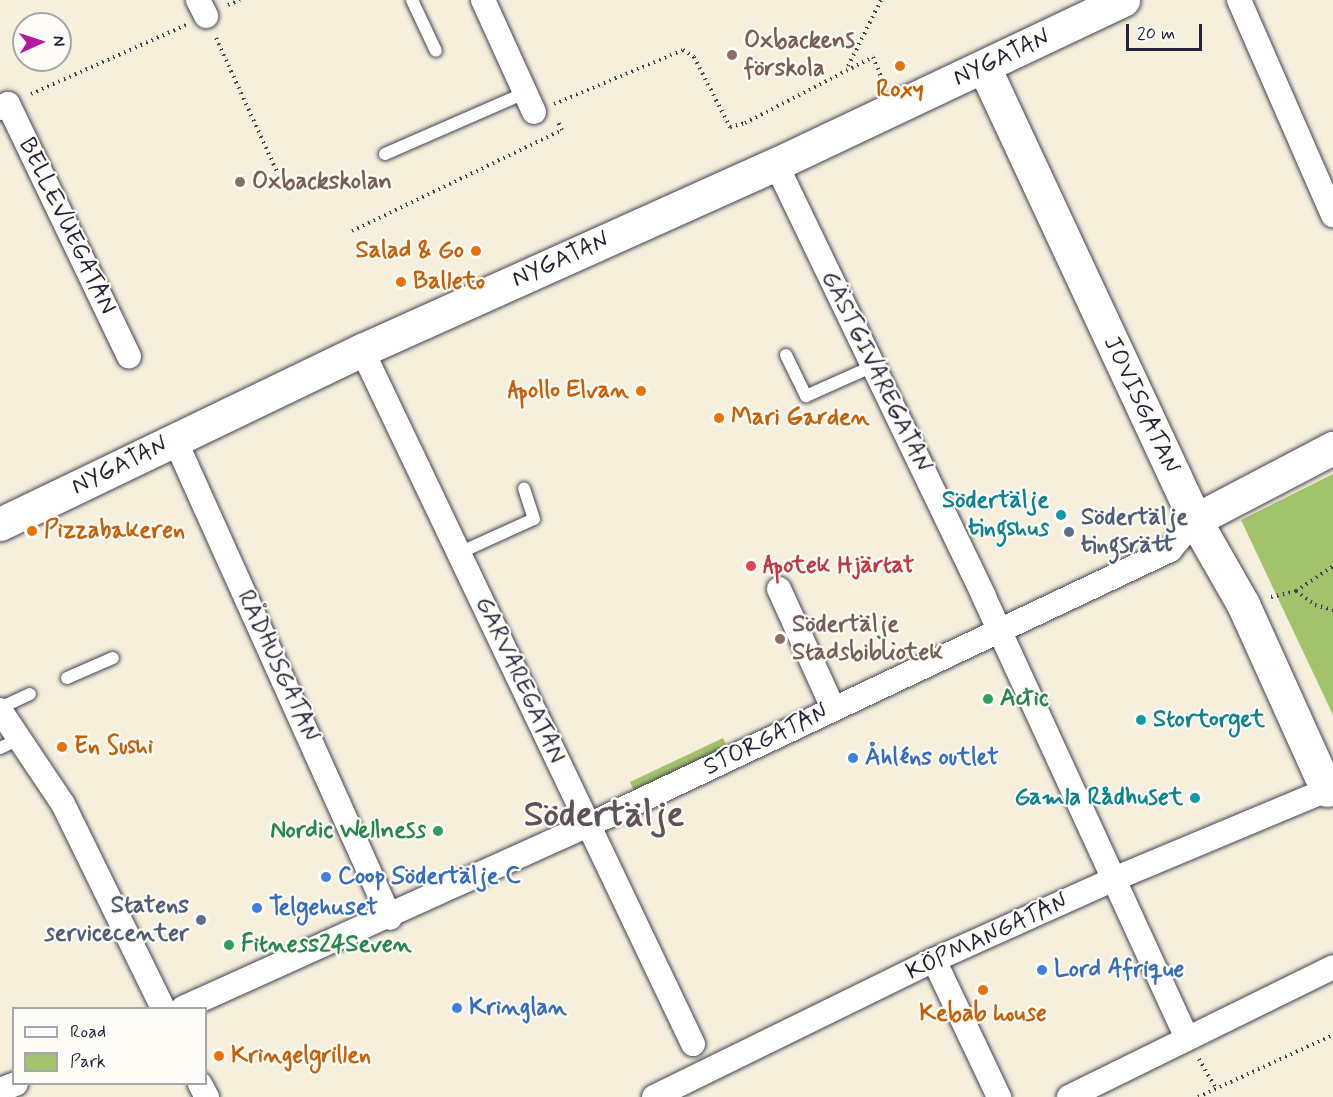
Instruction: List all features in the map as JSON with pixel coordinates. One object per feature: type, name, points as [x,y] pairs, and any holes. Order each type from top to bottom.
[{"type":"street","points":[[483,0],[531,102]]},
{"type":"street","name":"NYGATAN","points":[[0,524],[362,350],[776,164],[1123,0]]},
{"type":"street","points":[[1239,0],[1333,215]]},
{"type":"street","name":"JOVISGATAN","points":[[984,67],[1195,520],[1243,604],[1331,796]]},
{"type":"street","name":"BELLEVUEGATAN","points":[[4,106],[129,356]]},
{"type":"street","name":"GÄSTGIVAREGATAN","points":[[776,164],[998,628],[1187,1038]]},
{"type":"street","name":"GARVAREGATAN","points":[[362,350],[693,1044]]},
{"type":"street","name":"RÅDHUSGATAN","points":[[175,440],[381,891],[390,918]]},
{"type":"street","name":"STORGATAN","points":[[185,1007],[390,918],[998,628],[1170,550],[1195,520],[1333,448]]},
{"type":"street","points":[[779,589],[833,708]]},
{"type":"street","points":[[0,709],[9,743],[63,804],[163,1007]]},
{"type":"street","name":"KÖPMANGATAN","points":[[654,1097],[934,960],[1114,879],[1331,796]]},
{"type":"street","points":[[934,960],[999,1097]]},
{"type":"street","points":[[1069,1097],[1333,967]]},
{"type":"lane","points":[[412,0],[436,51]]},
{"type":"lane","points":[[385,154],[531,102]]},
{"type":"lane","points":[[786,355],[806,396],[873,366]]},
{"type":"lane","points":[[459,553],[534,519],[524,489]]},
{"type":"lane","points":[[67,678],[113,658]]},
{"type":"lane","points":[[0,709],[30,694]]},
{"type":"path","points":[[848,67],[881,0]]},
{"type":"path","points":[[4,106],[202,8],[277,172]]},
{"type":"path","points":[[352,231],[562,130],[550,106],[676,51],[683,50],[694,57],[726,124],[734,128],[848,67],[873,57],[894,109]]},
{"type":"path","points":[[1243,604],[1296,591],[1333,566]]},
{"type":"path","points":[[1296,591],[1315,605],[1333,610]]},
{"type":"path","points":[[1198,1097],[1333,1035]]},
{"type":"path","points":[[1187,1038],[1216,1090]]},
{"type":"green space","points":[[1333,474],[1333,715],[1241,520]]},
{"type":"green space","points":[[723,738],[736,765],[642,808],[630,782]]},
{"type":"place","name":"Oxbackens förskola","points":[[732,55]]},
{"type":"place","name":"Roxy","points":[[900,66]]},
{"type":"place","name":"Oxbackskolan","points":[[240,182]]},
{"type":"place","name":"Salad & Go","points":[[476,251]]},
{"type":"place","name":"Balleto","points":[[401,282]]},
{"type":"place","name":"Apollo Elvan","points":[[641,391]]},
{"type":"place","name":"Mari Garden","points":[[719,418]]},
{"type":"place","name":"Södertälje tingshus","points":[[1061,515]]},
{"type":"place","name":"Pizzabakeren","points":[[32,531]]},
{"type":"place","name":"Södertälje tingsrätt","points":[[1069,532]]},
{"type":"place","name":"Apotek Hjärtat","points":[[751,566]]},
{"type":"place","name":"Södertälje Stadsbibliotek","points":[[780,639]]},
{"type":"place","name":"Actic","points":[[988,699]]},
{"type":"place","name":"Stortorget","points":[[1141,720]]},
{"type":"place","name":"En Sushi","points":[[62,747]]},
{"type":"place","name":"Åhléns outlet","points":[[853,758]]},
{"type":"place","name":"Gamla Rådhuset","points":[[1195,798]]},
{"type":"place","name":"Nordic Wellness","points":[[438,831]]},
{"type":"place","name":"Coop Södertälje C","points":[[326,877]]},
{"type":"place","name":"Telgehuset","points":[[257,908]]},
{"type":"place","name":"Statens servicecenter","points":[[201,920]]},
{"type":"place","name":"Fitness24Seven","points":[[229,945]]},
{"type":"place","name":"Lord Afrique","points":[[1042,970]]},
{"type":"place","name":"Kebab house","points":[[983,990]]},
{"type":"place","name":"Kringlan","points":[[457,1008]]},
{"type":"place","name":"Kringelgrillen","points":[[219,1056]]},
{"type":"district","name":"Södertälje","points":[[604,816]]}]
